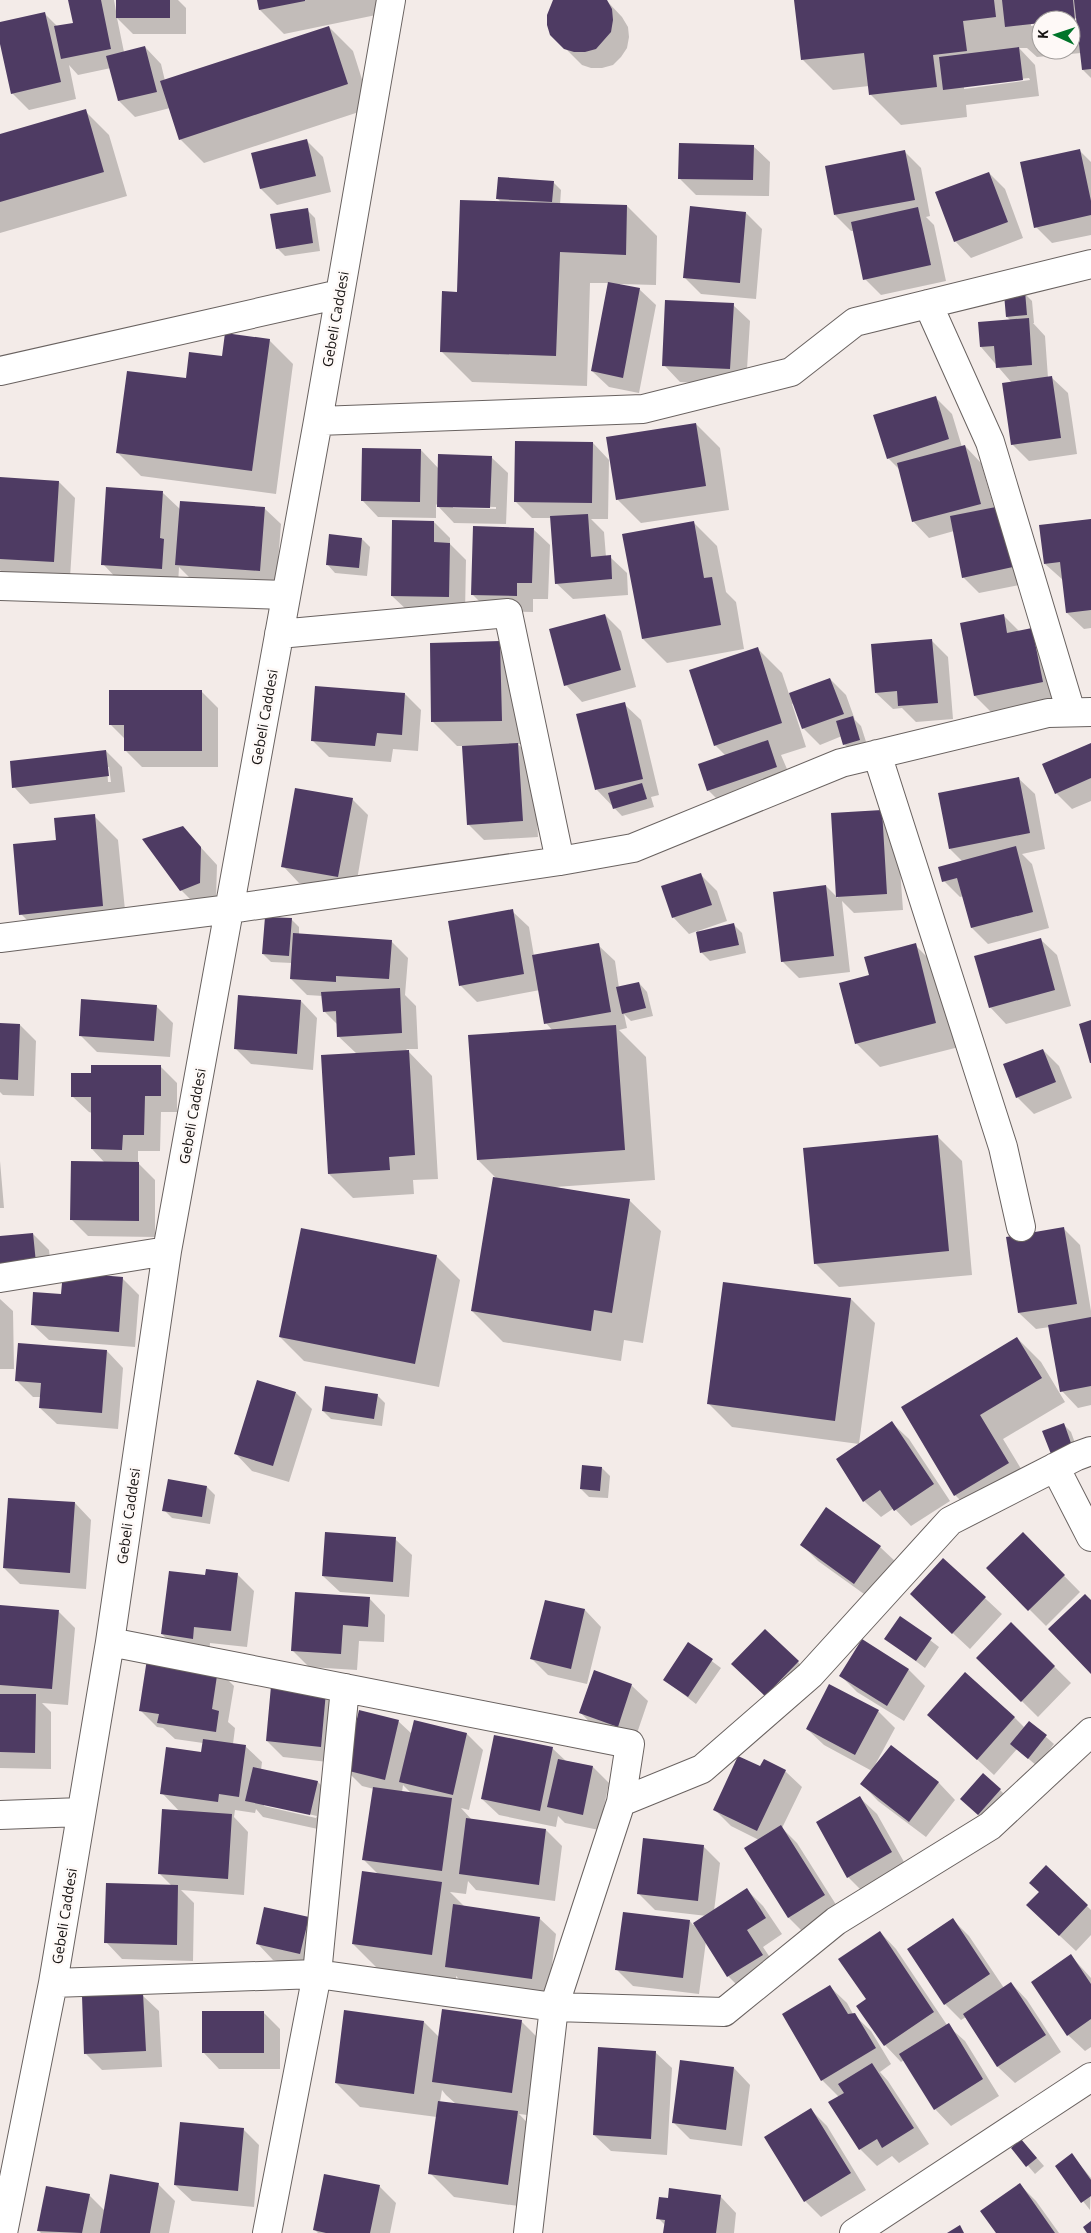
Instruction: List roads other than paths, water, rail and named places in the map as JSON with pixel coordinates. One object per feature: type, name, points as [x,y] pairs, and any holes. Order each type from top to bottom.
[{"type":"street","name":"Gebeli Caddesi","points":[[3,2233],[53,1983],[110,1642],[167,1251],[318,421],[391,0]]},
{"type":"street","points":[[318,421],[643,409],[791,372],[855,322],[1091,264]]},
{"type":"street","points":[[0,370],[340,294]]},
{"type":"street","points":[[0,938],[230,909],[560,861],[633,848],[841,763],[1048,713],[1081,712],[990,442],[928,304]]},
{"type":"street","points":[[0,586],[286,595]]},
{"type":"street","points":[[279,634],[508,613],[560,861]]},
{"type":"street","points":[[877,754],[1003,1147],[1021,1226]]},
{"type":"street","points":[[0,1278],[167,1251]]},
{"type":"street","points":[[621,1802],[702,1768],[810,1675],[950,1521],[1055,1467],[1091,1451]]},
{"type":"street","points":[[1055,1467],[1091,1537]]},
{"type":"street","points":[[110,1642],[630,1744],[621,1802],[554,2007],[528,2233]]},
{"type":"street","points":[[267,2233],[318,1974],[345,1688]]},
{"type":"street","points":[[53,1983],[318,1974],[554,2007],[724,2012],[836,1921],[990,1826],[1091,1732]]},
{"type":"street","points":[[0,1815],[81,1812]]},
{"type":"street","points":[[854,2233],[1091,2077]]}]
